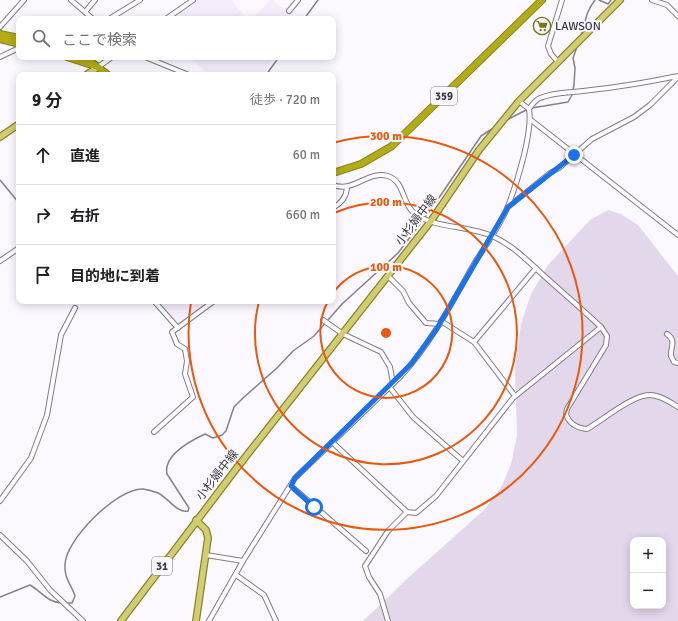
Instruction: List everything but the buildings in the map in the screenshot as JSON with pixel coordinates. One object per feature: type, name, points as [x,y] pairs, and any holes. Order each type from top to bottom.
[{"type":"highway","name":"359","points":[[336,172],[361,164],[392,146],[542,0]]},
{"type":"highway","points":[[0,34],[16,37]]},
{"type":"highway","points":[[0,39],[16,43]]},
{"type":"highway","points":[[76,60],[98,67]]},
{"type":"highway","points":[[90,60],[104,72]]},
{"type":"main road","name":"小杉婦中線","points":[[121,621],[196,520],[431,221],[479,150],[519,100],[620,0]]},
{"type":"main road","points":[[90,72],[98,67]]},
{"type":"main road","points":[[0,137],[16,126]]},
{"type":"main road","points":[[196,520],[206,530],[208,538],[196,621]]},
{"type":"street","points":[[0,27],[24,0]]},
{"type":"street","points":[[71,0],[89,16]]},
{"type":"street","points":[[84,12],[95,0]]},
{"type":"street","points":[[114,16],[140,0]]},
{"type":"street","points":[[170,16],[193,0]]},
{"type":"street","points":[[289,11],[298,0]]},
{"type":"street","points":[[557,61],[551,54],[548,46],[562,0]]},
{"type":"street","points":[[652,0],[667,5],[678,16]]},
{"type":"street","points":[[0,57],[16,49]]},
{"type":"street","points":[[98,67],[108,60]]},
{"type":"street","points":[[152,60],[182,72]]},
{"type":"street","points":[[529,109],[538,99],[550,95],[571,91],[589,91],[623,86],[678,76]]},
{"type":"street","points":[[508,207],[592,139],[634,117],[650,105],[678,76]]},
{"type":"street","points":[[209,621],[243,561],[291,486],[310,462],[393,384],[412,363],[440,322],[492,236],[508,207],[531,120],[529,109],[519,100]]},
{"type":"street","points":[[531,120],[678,235]]},
{"type":"street","points":[[336,186],[347,188],[374,176],[389,177],[396,181],[401,187],[406,203],[418,216],[431,221],[492,236],[512,248],[602,327],[607,336],[606,345],[567,409],[566,414],[571,423],[580,428],[587,429],[616,410],[640,397],[649,395],[658,396],[678,407]]},
{"type":"street","points":[[336,206],[341,202],[346,194],[347,188]]},
{"type":"street","points":[[0,261],[16,250]]},
{"type":"street","points":[[474,342],[536,268]]},
{"type":"street","points":[[388,276],[402,291],[409,303],[426,323],[440,322],[474,342],[515,396]]},
{"type":"street","points":[[157,304],[178,328]]},
{"type":"street","points":[[154,432],[193,397],[185,374],[187,361],[185,349],[177,344],[172,332],[210,304]]},
{"type":"street","points":[[0,501],[31,458],[47,415],[61,335],[76,308]]},
{"type":"street","points":[[323,320],[342,334],[381,352],[390,367],[393,384]]},
{"type":"street","points":[[332,442],[407,512],[416,513],[436,496],[515,396],[602,327]]},
{"type":"street","points":[[667,334],[671,337],[674,343],[671,356],[674,362],[678,363]]},
{"type":"street","points":[[390,388],[413,417],[463,461]]},
{"type":"street","points":[[291,486],[366,551]]},
{"type":"street","points":[[388,621],[380,594],[369,577],[365,566],[388,531],[407,512]]},
{"type":"street","points":[[0,535],[27,561],[50,590],[83,621]]},
{"type":"street","points":[[206,555],[243,561]]},
{"type":"street","points":[[236,575],[264,595],[276,621]]},
{"type":"shaded area","points":[[198,0],[231,0],[244,16],[177,16]]},
{"type":"shaded area","points":[[270,0],[273,0],[289,14],[287,16],[255,16]]},
{"type":"shaded area","points":[[193,60],[273,60],[265,72],[206,72]]},
{"type":"shaded area","points":[[608,210],[621,214],[638,225],[678,276],[678,621],[363,621],[408,578],[485,509],[502,486],[511,464],[517,436],[515,369],[521,324],[531,294],[548,265],[590,220]]},
{"type":"shaded area","points":[[161,304],[206,304],[179,325]]},
{"type":"waterway","points":[[306,16],[318,0]]},
{"type":"waterway","points":[[581,36],[587,13],[595,0]]},
{"type":"waterway","points":[[599,0],[608,4],[611,0]]},
{"type":"waterway","points":[[532,108],[568,102],[572,95],[574,85],[575,68],[573,58],[577,47]]},
{"type":"waterway","points":[[268,72],[277,60]]},
{"type":"waterway","points":[[505,121],[528,109]]},
{"type":"waterway","points":[[66,603],[72,603],[75,596],[68,582],[65,570],[67,555],[74,542],[94,517],[120,497],[132,491],[143,489],[158,493],[176,508],[188,511],[189,508],[167,474],[167,467],[173,455],[185,445],[205,434],[213,438],[222,435],[226,431],[234,407],[277,368],[293,351],[314,336],[342,304],[398,253],[432,208],[481,136],[495,127]]},
{"type":"waterway","points":[[0,180],[16,199]]},
{"type":"waterway","points":[[0,597],[30,585],[49,599],[62,603]]},
{"type":"place","name":"LAWSON","points":[[542,26]]},
{"type":"route","points":[[314,507],[291,486],[295,478],[401,376],[412,363],[436,330],[508,207],[574,155]]}]
